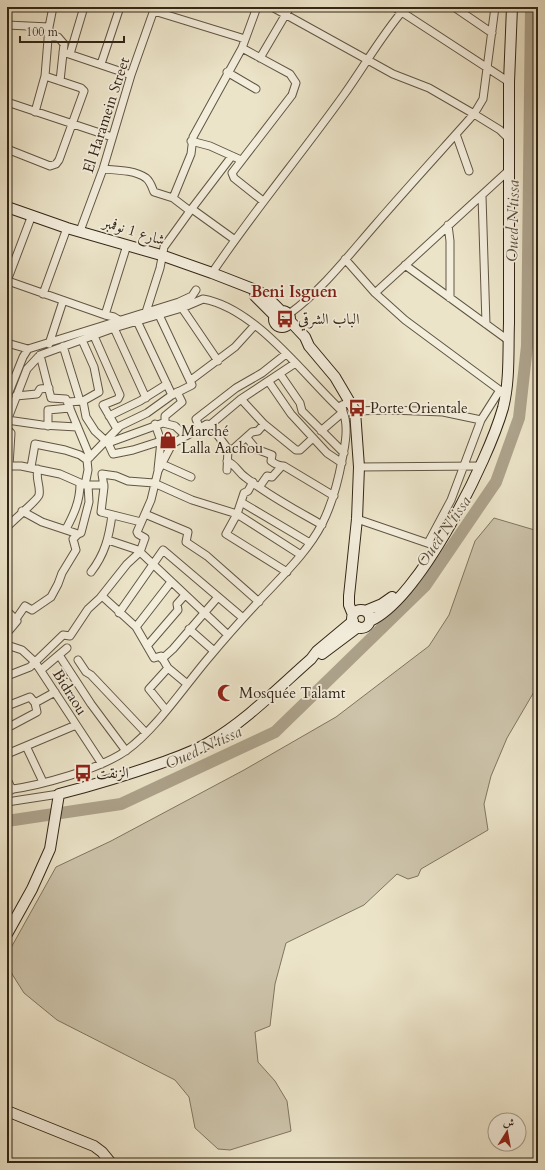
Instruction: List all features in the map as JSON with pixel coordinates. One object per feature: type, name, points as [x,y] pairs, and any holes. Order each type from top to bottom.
[{"type":"main road","points":[[358,617],[369,615],[370,621],[395,602],[411,583],[432,545],[481,466],[494,434],[503,392],[508,340],[510,234],[508,171],[510,140],[509,82],[512,7]]},
{"type":"main road","name":"شارع 1 نوفمبر","points":[[7,207],[66,228],[161,254],[212,273],[251,290],[284,318]]},
{"type":"main road","points":[[284,318],[335,377],[353,406],[359,467],[357,519],[350,587],[358,617]]},
{"type":"main road","points":[[7,934],[32,890],[50,849],[59,794],[101,784],[201,747],[222,734],[257,706],[311,659],[317,651],[358,617],[382,604],[411,583]]},
{"type":"main road","points":[[7,1111],[94,1146],[102,1152],[111,1163]]},
{"type":"street","points":[[35,112],[45,76],[49,27],[53,7]]},
{"type":"street","points":[[60,81],[67,53],[84,7]]},
{"type":"street","points":[[101,64],[120,7]]},
{"type":"street","points":[[172,198],[191,154],[191,141],[227,72],[242,48],[257,7]]},
{"type":"street","points":[[272,7],[393,74],[430,88],[500,130],[510,140]]},
{"type":"street","points":[[260,58],[290,7]]},
{"type":"street","points":[[394,7],[404,9],[509,82]]},
{"type":"street","points":[[454,7],[492,33]]},
{"type":"street","points":[[284,318],[308,300],[333,276],[345,259],[474,114],[483,99],[495,7]]},
{"type":"street","points":[[155,9],[245,39]]},
{"type":"street","name":"El Haramein Street","points":[[80,231],[103,169],[131,75],[155,9]]},
{"type":"street","points":[[212,273],[234,240],[343,96],[389,27],[404,9]]},
{"type":"street","points":[[7,25],[49,27]]},
{"type":"street","points":[[48,37],[61,39],[67,53]]},
{"type":"street","points":[[242,48],[290,74],[295,79],[296,85],[292,95],[233,171],[233,176],[264,201]]},
{"type":"street","points":[[67,53],[131,75]]},
{"type":"street","points":[[227,72],[256,89]]},
{"type":"street","points":[[7,149],[46,165],[53,166],[59,160],[84,91],[81,88],[45,76]]},
{"type":"street","points":[[7,102],[72,125],[112,137]]},
{"type":"street","points":[[456,134],[468,171]]},
{"type":"street","points":[[191,141],[241,160]]},
{"type":"street","points":[[146,312],[160,268],[161,254],[166,243],[232,156]]},
{"type":"street","points":[[103,169],[130,172],[142,176],[150,182],[154,192],[172,198],[234,240]]},
{"type":"street","points":[[375,293],[508,171]]},
{"type":"street","points":[[482,196],[486,324]]},
{"type":"street","points":[[32,215],[7,281],[119,320]]},
{"type":"street","points":[[448,225],[450,241],[450,298]]},
{"type":"street","points":[[43,294],[66,228]]},
{"type":"street","points":[[105,315],[127,245]]},
{"type":"street","points":[[345,259],[375,293],[405,320],[503,392],[481,420],[452,500],[432,545],[357,519]]},
{"type":"street","points":[[405,265],[508,340]]},
{"type":"street","points":[[7,343],[28,349],[49,344],[187,299],[196,290]]},
{"type":"street","points":[[49,344],[63,300]]},
{"type":"street","points":[[77,427],[48,426],[7,420],[27,369],[40,355],[114,328],[182,308],[200,300],[205,300],[240,314],[255,325],[343,412]]},
{"type":"street","points":[[182,308],[218,361]]},
{"type":"street","points":[[88,458],[107,442],[120,426],[155,409],[175,394],[192,386],[191,380],[159,315]]},
{"type":"street","points":[[137,321],[167,384],[182,402],[165,416],[165,423]]},
{"type":"street","points":[[191,380],[218,361],[240,342],[255,325]]},
{"type":"street","points":[[114,328],[146,398]]},
{"type":"street","points":[[94,336],[120,395],[118,399],[103,405],[117,429]]},
{"type":"street","points":[[48,426],[49,410],[82,401],[98,394],[100,390],[94,367],[82,340]]},
{"type":"street","points":[[63,346],[86,417],[95,430],[107,442],[111,452],[115,454],[161,441]]},
{"type":"street","points":[[7,397],[23,357],[28,349]]},
{"type":"street","points":[[200,429],[196,418],[236,388],[262,373],[286,354]]},
{"type":"street","points":[[40,355],[51,399],[64,398],[69,405],[88,458],[88,470],[84,485],[76,509],[66,529]]},
{"type":"street","points":[[7,676],[25,670],[59,641],[62,636],[70,636],[88,609],[102,596],[127,564],[140,552],[146,539],[144,536],[137,533],[152,496],[154,483],[160,467],[172,444],[207,424],[210,425],[241,399],[269,382],[294,364]]},
{"type":"street","points":[[280,374],[300,403],[301,410],[344,453]]},
{"type":"street","points":[[269,382],[290,414],[332,458],[342,463]]},
{"type":"street","points":[[109,416],[146,398],[167,384]]},
{"type":"street","points":[[16,396],[37,394],[40,389],[49,388]]},
{"type":"street","points":[[241,399],[264,424],[296,450],[300,450],[313,438]]},
{"type":"street","points":[[7,779],[10,790],[43,782],[102,764],[126,751],[146,733],[166,710],[186,683],[228,635],[301,556],[322,525],[334,496],[344,453],[346,425],[342,405],[390,410],[443,412],[481,420]]},
{"type":"street","points":[[321,431],[343,412]]},
{"type":"street","points":[[107,442],[155,424],[165,423],[175,426],[186,436]]},
{"type":"street","points":[[155,424],[161,441],[160,467]]},
{"type":"street","points":[[228,449],[233,450],[252,432],[258,431],[264,424]]},
{"type":"street","points":[[210,425],[228,449],[227,470]]},
{"type":"street","points":[[7,429],[11,432],[8,466],[34,468],[60,474],[84,485],[104,485]]},
{"type":"street","points":[[246,438],[256,449],[272,455],[272,462],[281,467],[284,466],[334,496]]},
{"type":"street","points":[[7,527],[38,497],[39,486],[34,468],[35,444],[65,450],[88,458]]},
{"type":"street","points":[[227,461],[233,464],[245,477],[284,504],[322,525]]},
{"type":"street","points":[[359,467],[481,466]]},
{"type":"street","points":[[160,467],[191,477]]},
{"type":"street","points":[[260,486],[267,476],[272,477],[281,467]]},
{"type":"street","points":[[141,522],[101,511],[104,485],[101,476],[103,474],[116,476],[128,481],[154,483],[192,500],[237,514],[301,556]]},
{"type":"street","points":[[253,482],[249,491],[244,493],[237,514],[227,531],[227,535],[287,572]]},
{"type":"street","points":[[7,632],[17,622],[16,619],[26,605],[32,610],[51,597],[62,573],[76,550],[73,539],[81,533],[90,495],[84,485]]},
{"type":"street","points":[[241,502],[310,543]]},
{"type":"street","points":[[22,511],[42,522],[78,534]]},
{"type":"street","points":[[145,514],[188,532],[186,542],[207,556],[259,602]]},
{"type":"street","points":[[90,572],[101,558],[108,540],[112,515]]},
{"type":"street","points":[[108,540],[128,545],[140,552],[228,635]]},
{"type":"street","points":[[119,613],[164,550],[243,618]]},
{"type":"street","points":[[136,627],[171,582]]},
{"type":"street","points":[[147,646],[178,610],[176,604],[185,595]]},
{"type":"street","points":[[102,596],[136,627],[154,658],[160,656],[168,668],[186,683]]},
{"type":"street","points":[[162,658],[173,649],[218,597]]},
{"type":"street","points":[[7,611],[16,619]]},
{"type":"street","points":[[189,629],[214,651]]},
{"type":"street","name":"Bidraou","points":[[7,645],[22,650],[35,662],[102,764]]},
{"type":"street","points":[[41,670],[67,648]]},
{"type":"street","points":[[59,655],[91,704],[126,751]]},
{"type":"street","points":[[78,660],[86,672],[91,674],[146,733]]},
{"type":"street","points":[[166,710],[149,689],[160,679],[168,668]]},
{"type":"street","points":[[35,703],[55,692]]},
{"type":"street","points":[[7,706],[29,697],[35,703],[36,713],[7,728]]},
{"type":"street","points":[[7,754],[76,725]]},
{"type":"street","points":[[26,746],[43,782]]},
{"type":"street","points":[[7,802],[59,794]]},
{"type":"shaded area","points":[[494,518],[538,531],[538,685],[507,738],[491,776],[484,804],[488,830],[421,869],[418,876],[408,879],[397,874],[364,905],[286,943],[275,984],[270,1026],[255,1032],[258,1062],[275,1081],[287,1101],[291,1131],[230,1150],[218,1149],[195,1128],[189,1097],[175,1080],[57,1020],[24,993],[12,974],[7,955],[56,867],[111,841],[244,770],[336,717],[429,646],[449,615],[475,541]]},
{"type":"waterway","name":"Oued N'tissa","points":[[7,821],[121,804],[275,732],[425,586],[496,482],[519,418],[527,346],[531,7]]},
{"type":"place","name":"الباب الشرقي","points":[[285,319]]},
{"type":"place","name":"Porte Orientale","points":[[357,408]]},
{"type":"place","name":"Marché Lalla Aachou","points":[[168,440]]},
{"type":"place","name":"Mosquée Talamt","points":[[226,693]]},
{"type":"place","name":"الزنقت","points":[[83,773]]},
{"type":"district","name":"Beni Isguen","points":[[294,291]]}]
